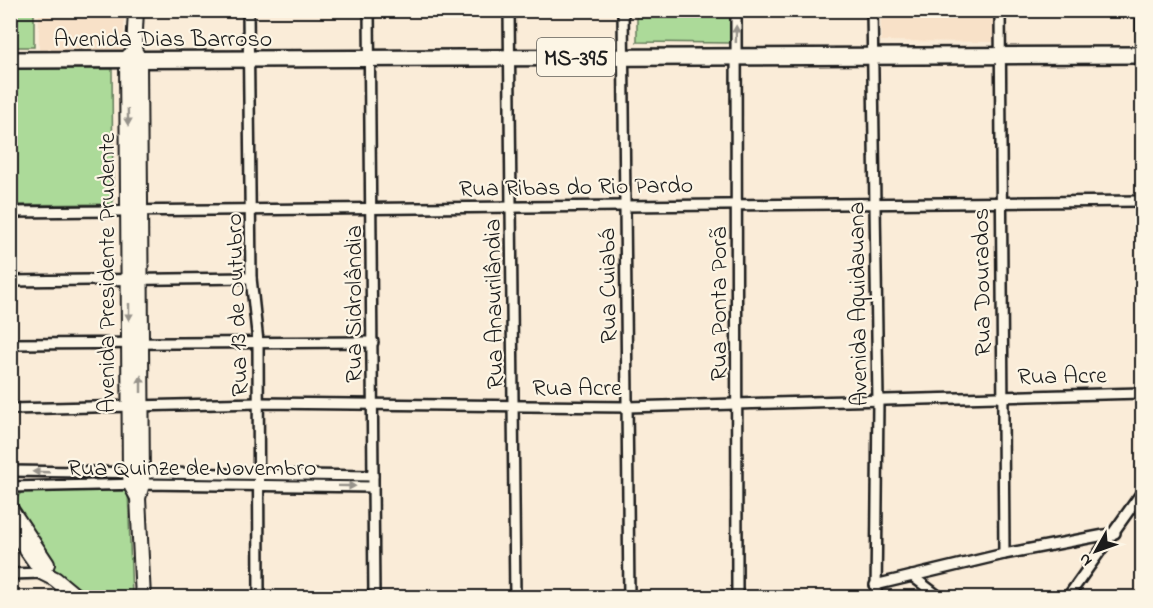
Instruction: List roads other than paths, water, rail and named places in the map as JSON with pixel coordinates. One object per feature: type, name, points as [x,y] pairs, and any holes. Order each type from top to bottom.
[{"type":"main road","name":"Avenida Dias Barroso","points":[[10,60],[133,56],[249,61],[510,56],[736,58],[1001,56],[1142,59]]},
{"type":"street","name":"Avenida Presidente Prudente","points":[[136,10],[133,56],[135,407],[136,483],[143,597]]},
{"type":"street","name":"Rua 13 de Outubro","points":[[248,10],[251,278],[258,342],[259,597]]},
{"type":"street","name":"Rua Sidrolândia","points":[[369,10],[374,597]]},
{"type":"street","name":"Rua Anaurilândia","points":[[509,10],[515,597]]},
{"type":"street","name":"Rua Cuiabá","points":[[623,10],[629,597]]},
{"type":"street","name":"Rua Ponta Porã","points":[[736,10],[737,597]]},
{"type":"street","name":"Avenida Aquidauana","points":[[872,10],[878,400],[874,585],[876,597]]},
{"type":"street","name":"Rua Dourados","points":[[1000,10],[1004,554]]},
{"type":"street","points":[[1142,10],[1142,59]]},
{"type":"street","name":"Rua Ribas do Rio Pardo","points":[[10,212],[738,203],[1143,201]]},
{"type":"street","points":[[10,280],[251,278]]},
{"type":"street","points":[[10,344],[373,342]]},
{"type":"street","name":"Rua Acre","points":[[10,409],[258,403],[627,407],[1002,395],[1143,393]]},
{"type":"street","name":"Rua Quinze de Novembro","points":[[10,471],[136,483]]},
{"type":"street","name":"Rua Quinze de Novembro","points":[[10,487],[373,476]]},
{"type":"street","name":"Rua Quinze de Novembro","points":[[259,480],[373,487]]},
{"type":"street","points":[[1067,597],[1143,492]]},
{"type":"street","points":[[10,508],[49,574]]},
{"type":"street","points":[[10,526],[49,574],[78,597]]},
{"type":"street","points":[[874,585],[1004,554],[1114,533]]},
{"type":"street","points":[[10,574],[49,574]]},
{"type":"street","points":[[912,576],[940,597]]}]
